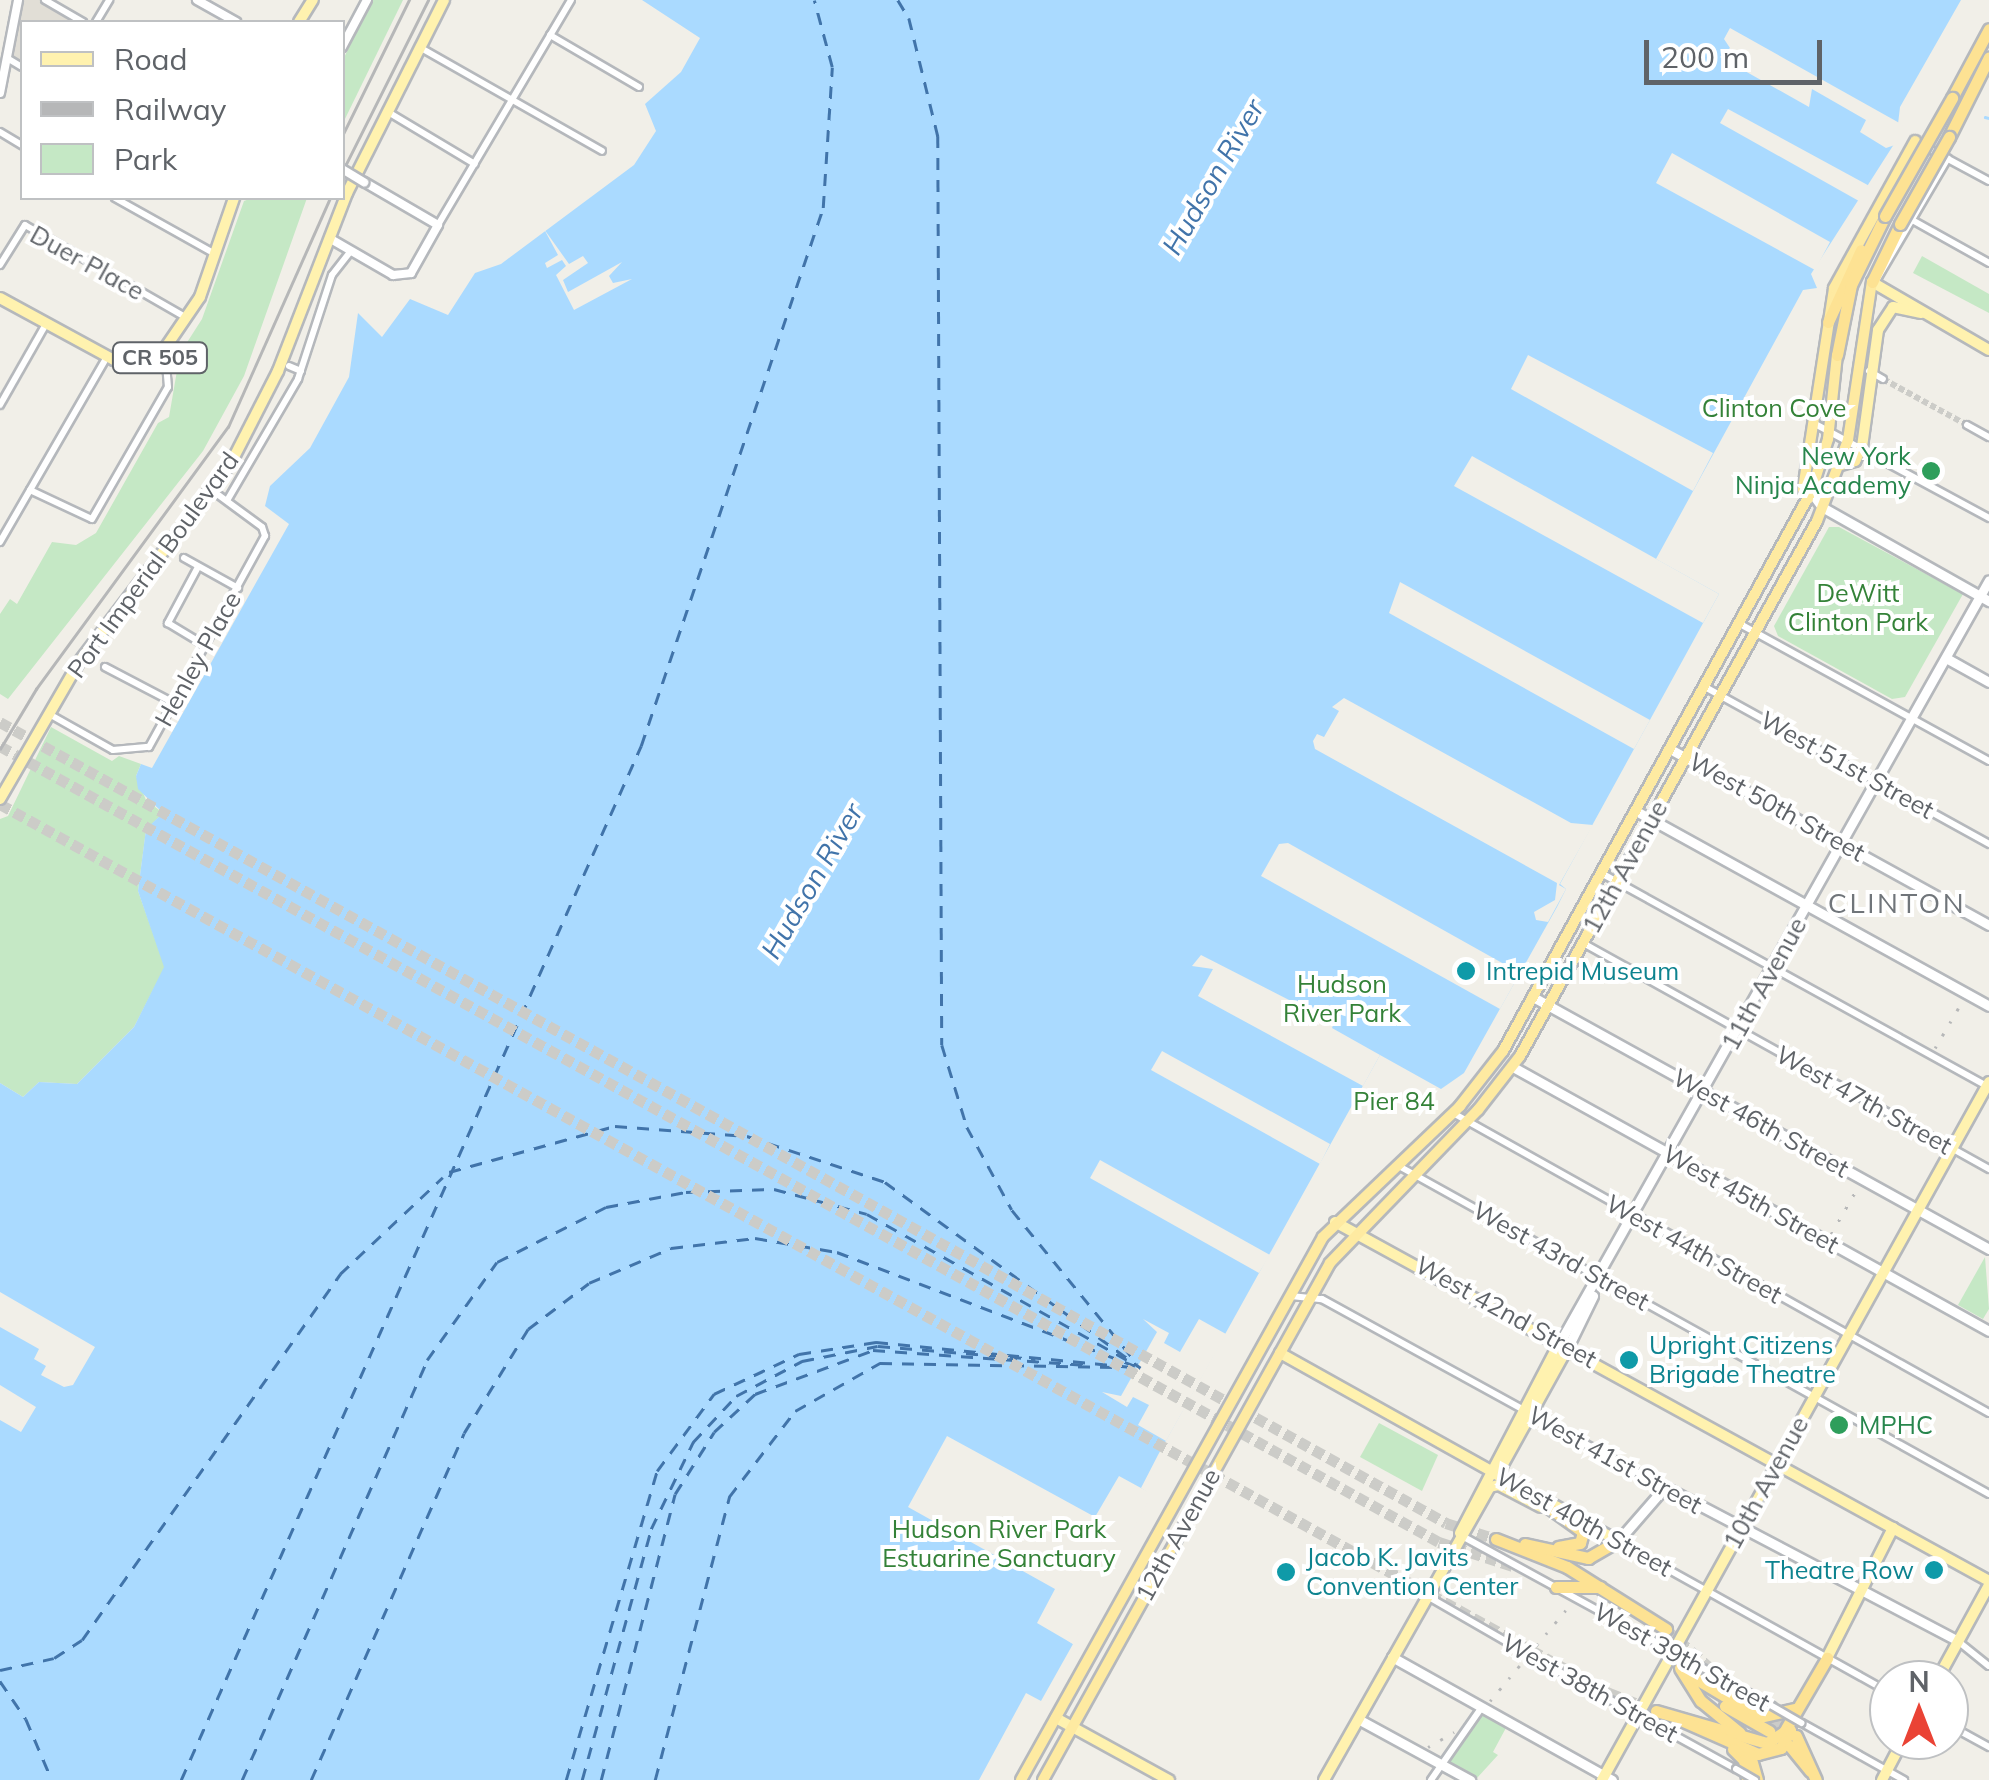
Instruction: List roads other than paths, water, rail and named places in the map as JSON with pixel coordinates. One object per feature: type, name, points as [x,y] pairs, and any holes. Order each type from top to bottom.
[{"type":"highway","points":[[1837,355],[1850,289],[1874,236],[1989,29]]},
{"type":"highway","points":[[1872,282],[1989,57]]},
{"type":"highway","points":[[1810,496],[1803,489],[1817,426],[1828,322],[1840,271],[1915,140]]},
{"type":"highway","points":[[1828,322],[1852,262],[1874,236]]},
{"type":"highway","name":"12th Avenue","points":[[1043,1780],[1311,1295],[1356,1231],[1466,1122],[1513,1067],[1609,897],[1824,508],[1848,440],[1856,365],[1872,282]]},
{"type":"highway","name":"12th Avenue","points":[[1021,1780],[1288,1297],[1335,1222],[1453,1113],[1495,1064],[1810,496],[1829,431],[1837,355]]},
{"type":"highway","points":[[1841,466],[1855,461],[1862,447]]},
{"type":"highway","points":[[1593,888],[1609,897]]},
{"type":"highway","points":[[1519,1486],[1540,1507],[1584,1535],[1577,1545],[1548,1548]]},
{"type":"highway","points":[[1169,1513],[1182,1529]]},
{"type":"highway","points":[[1618,1541],[1588,1558],[1496,1539],[1604,1588],[1666,1629]]},
{"type":"highway","points":[[1128,1587],[1148,1590]]},
{"type":"highway","points":[[1556,1587],[1604,1588]]},
{"type":"highway","points":[[1799,1714],[1781,1736],[1754,1744],[1702,1719],[1656,1711],[1749,1752],[1781,1748],[1799,1714],[1827,1658]]},
{"type":"highway","points":[[1680,1668],[1707,1708],[1746,1736],[1772,1736],[1799,1714]]},
{"type":"highway","points":[[1680,1668],[1760,1716],[1799,1714]]},
{"type":"highway","points":[[1680,1668],[1707,1696],[1769,1731]]},
{"type":"highway","points":[[1722,1740],[1744,1760],[1748,1780]]},
{"type":"highway","points":[[1793,1741],[1812,1780],[1802,1762],[1793,1741]]},
{"type":"highway","points":[[1749,1752],[1756,1780]]},
{"type":"main road","name":"Port Imperial Boulevard","points":[[0,798],[47,713],[97,637],[213,490],[283,368],[330,238],[444,0]]},
{"type":"main road","name":"CR 505","points":[[0,298],[108,356],[143,365],[166,354],[189,320],[233,200]]},
{"type":"main road","points":[[1872,282],[1989,350]]},
{"type":"main road","points":[[1862,447],[1876,336],[1891,308],[1921,313]]},
{"type":"main road","points":[[1810,496],[1824,508],[1984,599]]},
{"type":"main road","name":"11th Avenue","points":[[1326,1779],[1876,782],[1984,599],[1989,580]]},
{"type":"main road","points":[[1946,658],[1989,682]]},
{"type":"main road","name":"West 50th Street","points":[[1670,749],[1989,925]]},
{"type":"main road","points":[[1636,811],[1989,1006]]},
{"type":"main road","name":"West 46th Street","points":[[1533,997],[1989,1250]]},
{"type":"main road","name":"West 45th Street","points":[[1513,1067],[1989,1332]]},
{"type":"main road","name":"10th Avenue","points":[[1606,1779],[1988,1085]]},
{"type":"main road","name":"West 42nd Street","points":[[1335,1222],[1564,1344],[1989,1583]]},
{"type":"main road","name":"West 40th Street","points":[[1280,1352],[1494,1476],[1540,1507]]},
{"type":"main road","name":"West 40th Street","points":[[1494,1476],[1618,1541]]},
{"type":"main road","points":[[1618,1541],[1666,1488]]},
{"type":"main road","name":"West 41st Street","points":[[1666,1488],[1958,1641]]},
{"type":"main road","points":[[1827,1658],[1859,1588],[1893,1528]]},
{"type":"main road","points":[[1947,1660],[1989,1583]]},
{"type":"main road","points":[[1392,1658],[1606,1779]]},
{"type":"main road","points":[[1056,1718],[1170,1780]]},
{"type":"main road","points":[[1358,1719],[1470,1780]]},
{"type":"street","points":[[0,93],[18,0]]},
{"type":"street","points":[[45,0],[80,20]]},
{"type":"street","points":[[197,0],[232,20]]},
{"type":"street","points":[[345,41],[367,0]]},
{"type":"street","points":[[330,238],[398,276],[411,273],[571,0]]},
{"type":"street","points":[[550,35],[639,87]]},
{"type":"street","points":[[420,48],[602,151]]},
{"type":"street","points":[[7,58],[20,66]]},
{"type":"street","points":[[388,112],[475,164]]},
{"type":"street","points":[[1915,140],[1989,180]]},
{"type":"street","name":"12th Avenue","points":[[1872,282],[1885,273],[1948,158]]},
{"type":"street","points":[[345,171],[438,225]]},
{"type":"street","points":[[119,200],[215,254]]},
{"type":"street","points":[[1914,222],[1989,263]]},
{"type":"street","name":"Duer Place","points":[[0,265],[25,226],[189,320]]},
{"type":"street","points":[[228,500],[300,375],[332,275],[351,251]]},
{"type":"street","points":[[0,405],[48,322]]},
{"type":"street","points":[[30,490],[92,519],[168,387],[166,354]]},
{"type":"street","points":[[1837,355],[1883,379]]},
{"type":"street","points":[[0,542],[108,356]]},
{"type":"street","points":[[283,368],[300,375]]},
{"type":"street","points":[[1967,425],[1989,438]]},
{"type":"street","points":[[1817,426],[1989,518]]},
{"type":"street","name":"Henley Place","points":[[47,713],[114,750],[131,752],[149,747],[265,536],[213,490]]},
{"type":"street","points":[[184,558],[238,588]]},
{"type":"street","points":[[198,566],[168,623],[206,646]]},
{"type":"street","points":[[1740,624],[1989,762]]},
{"type":"street","points":[[105,667],[174,703]]},
{"type":"street","name":"West 51st Street","points":[[1705,686],[1989,844]]},
{"type":"street","points":[[1602,873],[1988,1085]]},
{"type":"street","name":"West 47th Street","points":[[1583,943],[1989,1169]]},
{"type":"street","name":"West 44th Street","points":[[1453,1113],[1989,1412]]},
{"type":"street","name":"West 43rd Street","points":[[1396,1164],[1600,1281],[1685,1324],[1989,1494]]},
{"type":"street","points":[[1288,1297],[1311,1295]]},
{"type":"street","name":"West 41st Street","points":[[1311,1295],[1666,1488]]},
{"type":"street","name":"West 39th Street","points":[[1460,1534],[1772,1706],[1799,1714],[1884,1775],[1904,1780]]},
{"type":"street","name":"West 40th Street","points":[[1618,1541],[1869,1681]]},
{"type":"street","name":"West 38th Street","points":[[1426,1596],[1756,1780]]},
{"type":"street","name":"West 41st Street","points":[[1958,1641],[1989,1666]]},
{"type":"street","points":[[1431,1780],[1482,1707]]},
{"type":"water","name":"Hudson River","points":[[642,0],[1961,0],[1900,107],[1896,141],[1811,274],[1817,288],[1803,290],[1656,559],[1719,594],[1560,884],[1566,889],[1557,907],[1464,1073],[1441,1089],[1380,1055],[1158,1455],[1141,1488],[1147,1492],[1067,1640],[1073,1644],[1041,1701],[1026,1693],[979,1780],[0,1780],[0,1420],[21,1432],[36,1407],[0,1385],[0,1327],[39,1349],[34,1359],[46,1366],[41,1375],[64,1387],[73,1385],[95,1347],[0,1292],[0,1083],[23,1097],[39,1082],[77,1084],[134,1027],[164,967],[138,891],[146,829],[163,813],[138,789],[136,776],[141,764],[152,768],[289,524],[265,506],[270,486],[310,448],[349,377],[358,313],[382,337],[410,299],[448,315],[475,273],[501,264],[634,165],[656,131],[645,104],[681,72],[700,38]]},
{"type":"waterway","points":[[1985,117],[1989,118]]},
{"type":"tunnel","points":[[1883,379],[1967,425]]},
{"type":"tunnel","points":[[0,722],[1446,1523],[1496,1539]]},
{"type":"tunnel","points":[[0,746],[1439,1542],[1516,1567]]},
{"type":"tunnel","points":[[0,804],[1609,1693],[1656,1711]]},
{"type":"tunnel","points":[[1666,1629],[1718,1675]]},
{"type":"tunnel","points":[[1733,1686],[1793,1734]]},
{"type":"tram line","points":[[345,130],[409,0]]},
{"type":"tram line","points":[[345,166],[428,0]]},
{"type":"tram line","points":[[0,749],[36,689],[228,427],[329,200]]},
{"type":"railway","points":[[1935,1048],[1963,1000]]},
{"type":"railway","points":[[1831,1234],[1858,1187]]},
{"type":"railway","points":[[1490,1701],[1570,1605]]},
{"type":"railway","points":[[1428,1747],[1454,1732]]},
{"type":"place","name":"New York Ninja Academy","points":[[1931,471]]},
{"type":"place","name":"Intrepid Museum","points":[[1466,971]]},
{"type":"place","name":"Upright Citizens Brigade Theatre","points":[[1629,1360]]},
{"type":"place","name":"MPHC","points":[[1839,1425]]},
{"type":"place","name":"Theatre Row","points":[[1934,1570]]},
{"type":"place","name":"Jacob K. Javits Convention Center","points":[[1286,1572]]},
{"type":"district","name":"CLINTON","points":[[1897,903]]},
{"type":"park label","name":"Clinton Cove","points":[[1774,408]]},
{"type":"park label","name":"DeWitt Clinton Park","points":[[1858,608]]},
{"type":"park label","name":"Hudson River Park","points":[[1342,1000]]},
{"type":"park label","name":"Pier 84","points":[[1394,1101]]},
{"type":"park label","name":"Hudson River Park Estuarine Sanctuary","points":[[999,1544]]}]
